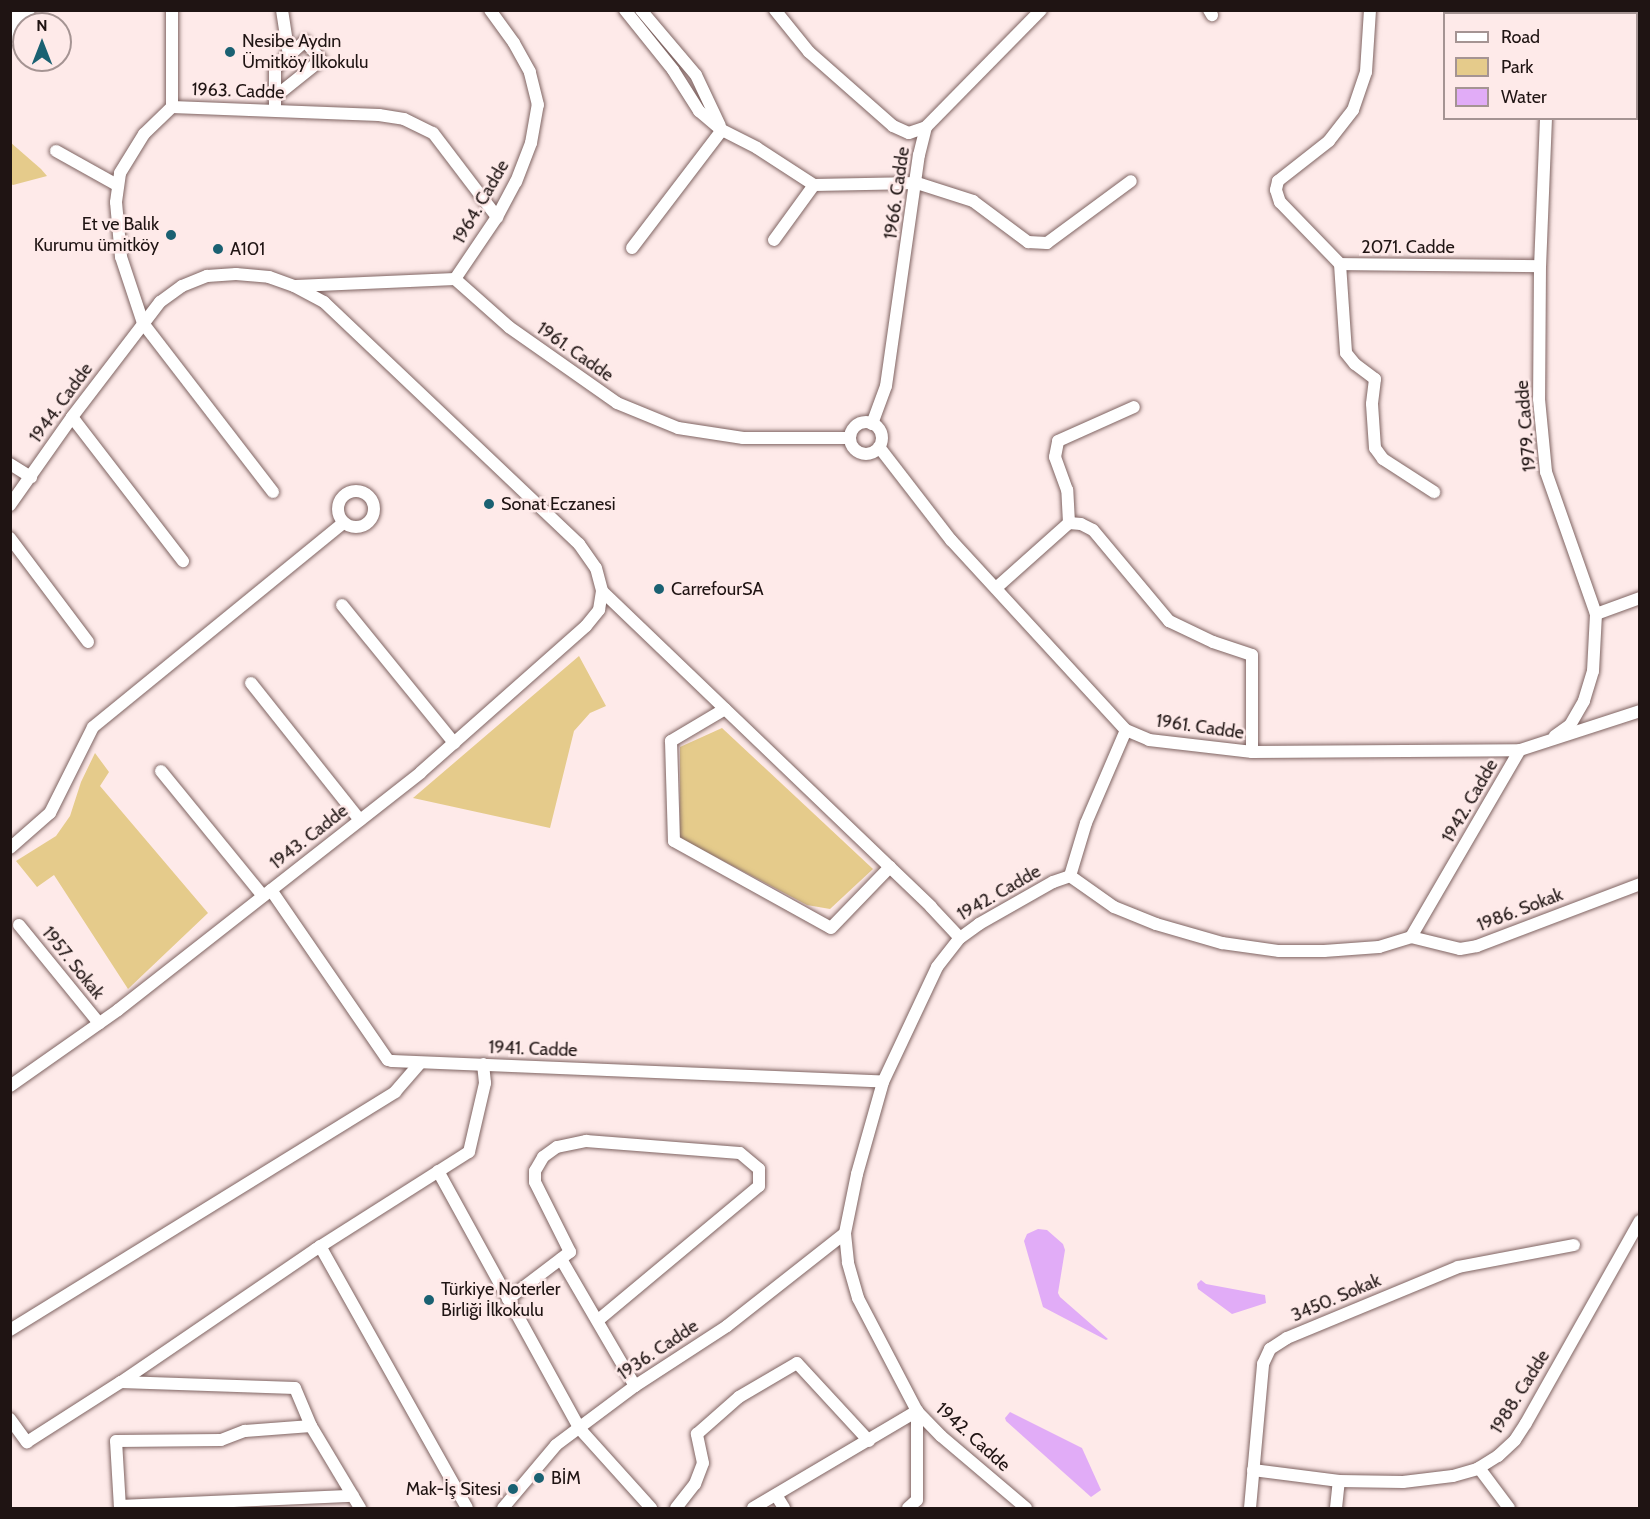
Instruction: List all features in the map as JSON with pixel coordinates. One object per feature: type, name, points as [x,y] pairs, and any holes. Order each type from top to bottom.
[{"type":"main road","points":[[10,35],[25,10]]},
{"type":"street","points":[[172,10],[172,107]]},
{"type":"street","points":[[282,10],[289,56]]},
{"type":"street","name":"1964. Cadde","points":[[455,279],[497,217],[524,163],[538,105],[530,72],[514,43],[490,10]]},
{"type":"street","points":[[625,10],[673,70],[699,111],[722,130],[758,148],[814,185],[916,183],[974,201],[1028,242],[1047,243],[1131,181]]},
{"type":"street","points":[[641,10],[696,75],[722,130]]},
{"type":"street","points":[[775,10],[809,52],[893,126],[909,133],[926,127]]},
{"type":"street","name":"1966. Cadde","points":[[872,424],[886,386],[919,155],[926,127],[1041,10]]},
{"type":"street","name":"2071. Cadde","points":[[1370,10],[1366,72],[1353,110],[1329,141],[1278,181],[1276,190],[1280,202],[1340,264],[1540,266]]},
{"type":"street","points":[[275,110],[275,68],[305,41],[321,60],[276,96]]},
{"type":"street","name":"1963. Cadde","points":[[273,492],[143,323],[121,257],[116,220],[117,185],[129,155],[144,134],[172,107],[391,116],[419,124],[433,133],[497,217]]},
{"type":"street","name":"1979. Cadde","points":[[1545,120],[1540,266],[1539,399],[1546,472],[1596,614],[1593,671],[1584,701],[1570,725],[1547,742]]},
{"type":"street","points":[[632,248],[722,130]]},
{"type":"street","points":[[56,151],[117,185]]},
{"type":"street","points":[[774,240],[814,185]]},
{"type":"street","points":[[1340,264],[1346,353],[1355,364],[1375,379],[1372,404],[1375,448],[1383,459],[1434,492]]},
{"type":"street","name":"1944. Cadde","points":[[10,506],[72,417],[160,302],[182,286],[207,276],[236,274],[269,277],[294,286]]},
{"type":"street","points":[[294,286],[455,279]]},
{"type":"street","name":"1961. Cadde","points":[[455,279],[508,327],[617,403],[678,428],[743,438],[850,438]]},
{"type":"street","points":[[294,286],[324,302],[579,544],[596,568],[602,591],[890,867],[960,938]]},
{"type":"street","points":[[1069,523],[1067,490],[1055,458],[1058,441],[1134,407]]},
{"type":"street","points":[[72,417],[183,561]]},
{"type":"street","points":[[872,424],[880,431],[879,447],[871,453],[861,454],[853,448],[850,438],[857,425],[872,424]]},
{"type":"street","name":"1961. Cadde","points":[[879,447],[951,540],[1126,730],[1149,740],[1251,752],[1520,750],[1640,711]]},
{"type":"street","points":[[10,464],[31,477]]},
{"type":"street","points":[[10,848],[50,813],[93,727],[344,523]]},
{"type":"street","points":[[996,588],[1069,523],[1081,524],[1093,530],[1169,621],[1213,642],[1251,655],[1251,752]]},
{"type":"street","points":[[10,538],[88,642]]},
{"type":"street","name":"1943. Cadde","points":[[10,1086],[99,1023],[360,820],[454,743],[586,626],[598,610],[602,591]]},
{"type":"street","points":[[1596,614],[1640,598]]},
{"type":"street","points":[[342,605],[454,743]]},
{"type":"street","points":[[251,683],[360,820]]},
{"type":"street","points":[[725,709],[671,741],[674,841],[831,928],[890,867]]},
{"type":"street","points":[[1070,876],[1086,823],[1126,730]]},
{"type":"street","name":"1942. Cadde","points":[[1026,1509],[941,1436],[917,1411],[858,1298],[848,1263],[844,1233],[857,1174],[883,1082],[937,967],[960,938],[1003,909],[1070,876],[1114,907],[1156,924],[1222,943],[1278,951],[1324,951],[1379,948],[1411,937],[1520,750]]},
{"type":"street","points":[[161,771],[267,893]]},
{"type":"street","name":"1986. Sokak","points":[[1411,937],[1460,949],[1477,946],[1640,884]]},
{"type":"street","name":"1941. Cadde","points":[[267,893],[388,1060],[883,1082]]},
{"type":"street","name":"1957. Sokak","points":[[19,925],[99,1023]]},
{"type":"street","points":[[10,1330],[395,1092],[420,1063]]},
{"type":"street","points":[[10,1419],[27,1442],[121,1382],[320,1246],[469,1152],[485,1083],[483,1064]]},
{"type":"street","points":[[508,1299],[570,1252],[535,1182],[535,1171],[543,1157],[557,1147],[586,1142],[740,1153],[759,1170],[759,1186],[598,1320]]},
{"type":"street","points":[[438,1171],[579,1428],[651,1509]]},
{"type":"street","name":"1988. Cadde","points":[[1254,1470],[1339,1481],[1428,1481],[1479,1468],[1498,1456],[1515,1440],[1526,1423],[1640,1221]]},
{"type":"street","name":"1936. Cadde","points":[[503,1509],[556,1445],[634,1386],[727,1326],[844,1233]]},
{"type":"street","name":"3450. Sokak","points":[[1250,1509],[1263,1364],[1265,1357],[1278,1343],[1458,1267],[1574,1245]]},
{"type":"street","points":[[320,1246],[467,1509]]},
{"type":"street","points":[[561,1259],[634,1386]]},
{"type":"street","points":[[676,1509],[695,1484],[703,1463],[697,1434],[739,1397],[797,1362],[869,1441]]},
{"type":"street","points":[[121,1382],[295,1388],[311,1426],[360,1509]]},
{"type":"street","points":[[753,1509],[917,1411]]},
{"type":"street","points":[[916,1506],[917,1411]]},
{"type":"street","points":[[311,1426],[245,1431],[221,1440],[116,1441],[120,1507],[353,1496]]},
{"type":"street","points":[[1479,1468],[1509,1509]]},
{"type":"street","points":[[1336,1509],[1339,1481]]},
{"type":"street","points":[[776,1495],[784,1509]]},
{"type":"green space","points":[[10,142],[41,169],[47,176],[11,184]]},
{"type":"green space","points":[[579,656],[606,706],[590,713],[574,731],[550,828],[413,798]]},
{"type":"green space","points":[[722,728],[873,869],[830,909],[807,905],[680,838],[680,747]]},
{"type":"green space","points":[[95,753],[109,772],[100,786],[208,913],[128,989],[54,875],[37,887],[16,861],[56,836],[70,816],[81,782]]},
{"type":"water","points":[[1038,1229],[1047,1230],[1063,1244],[1065,1250],[1058,1293],[1060,1297],[1108,1339],[1043,1307],[1024,1241],[1027,1234]]},
{"type":"water","points":[[1201,1280],[1206,1284],[1265,1295],[1266,1303],[1232,1314],[1198,1289],[1197,1284]]},
{"type":"water","points":[[1010,1412],[1082,1448],[1101,1490],[1091,1497],[1006,1421],[1005,1418]]},
{"type":"place","name":"Nesibe Aydın Ümitköy İlkokulu","points":[[230,52]]},
{"type":"place","name":"Et ve Balık Kurumu ümitköy","points":[[171,235]]},
{"type":"place","name":"A101","points":[[218,249]]},
{"type":"place","name":"Sonat Eczanesi","points":[[489,504]]},
{"type":"place","name":"CarrefourSA","points":[[659,589]]},
{"type":"place","name":"Türkiye Noterler Birliği İlkokulu","points":[[429,1300]]},
{"type":"place","name":"BİM","points":[[539,1478]]},
{"type":"place","name":"Mak-İş Sitesi","points":[[513,1489]]}]
